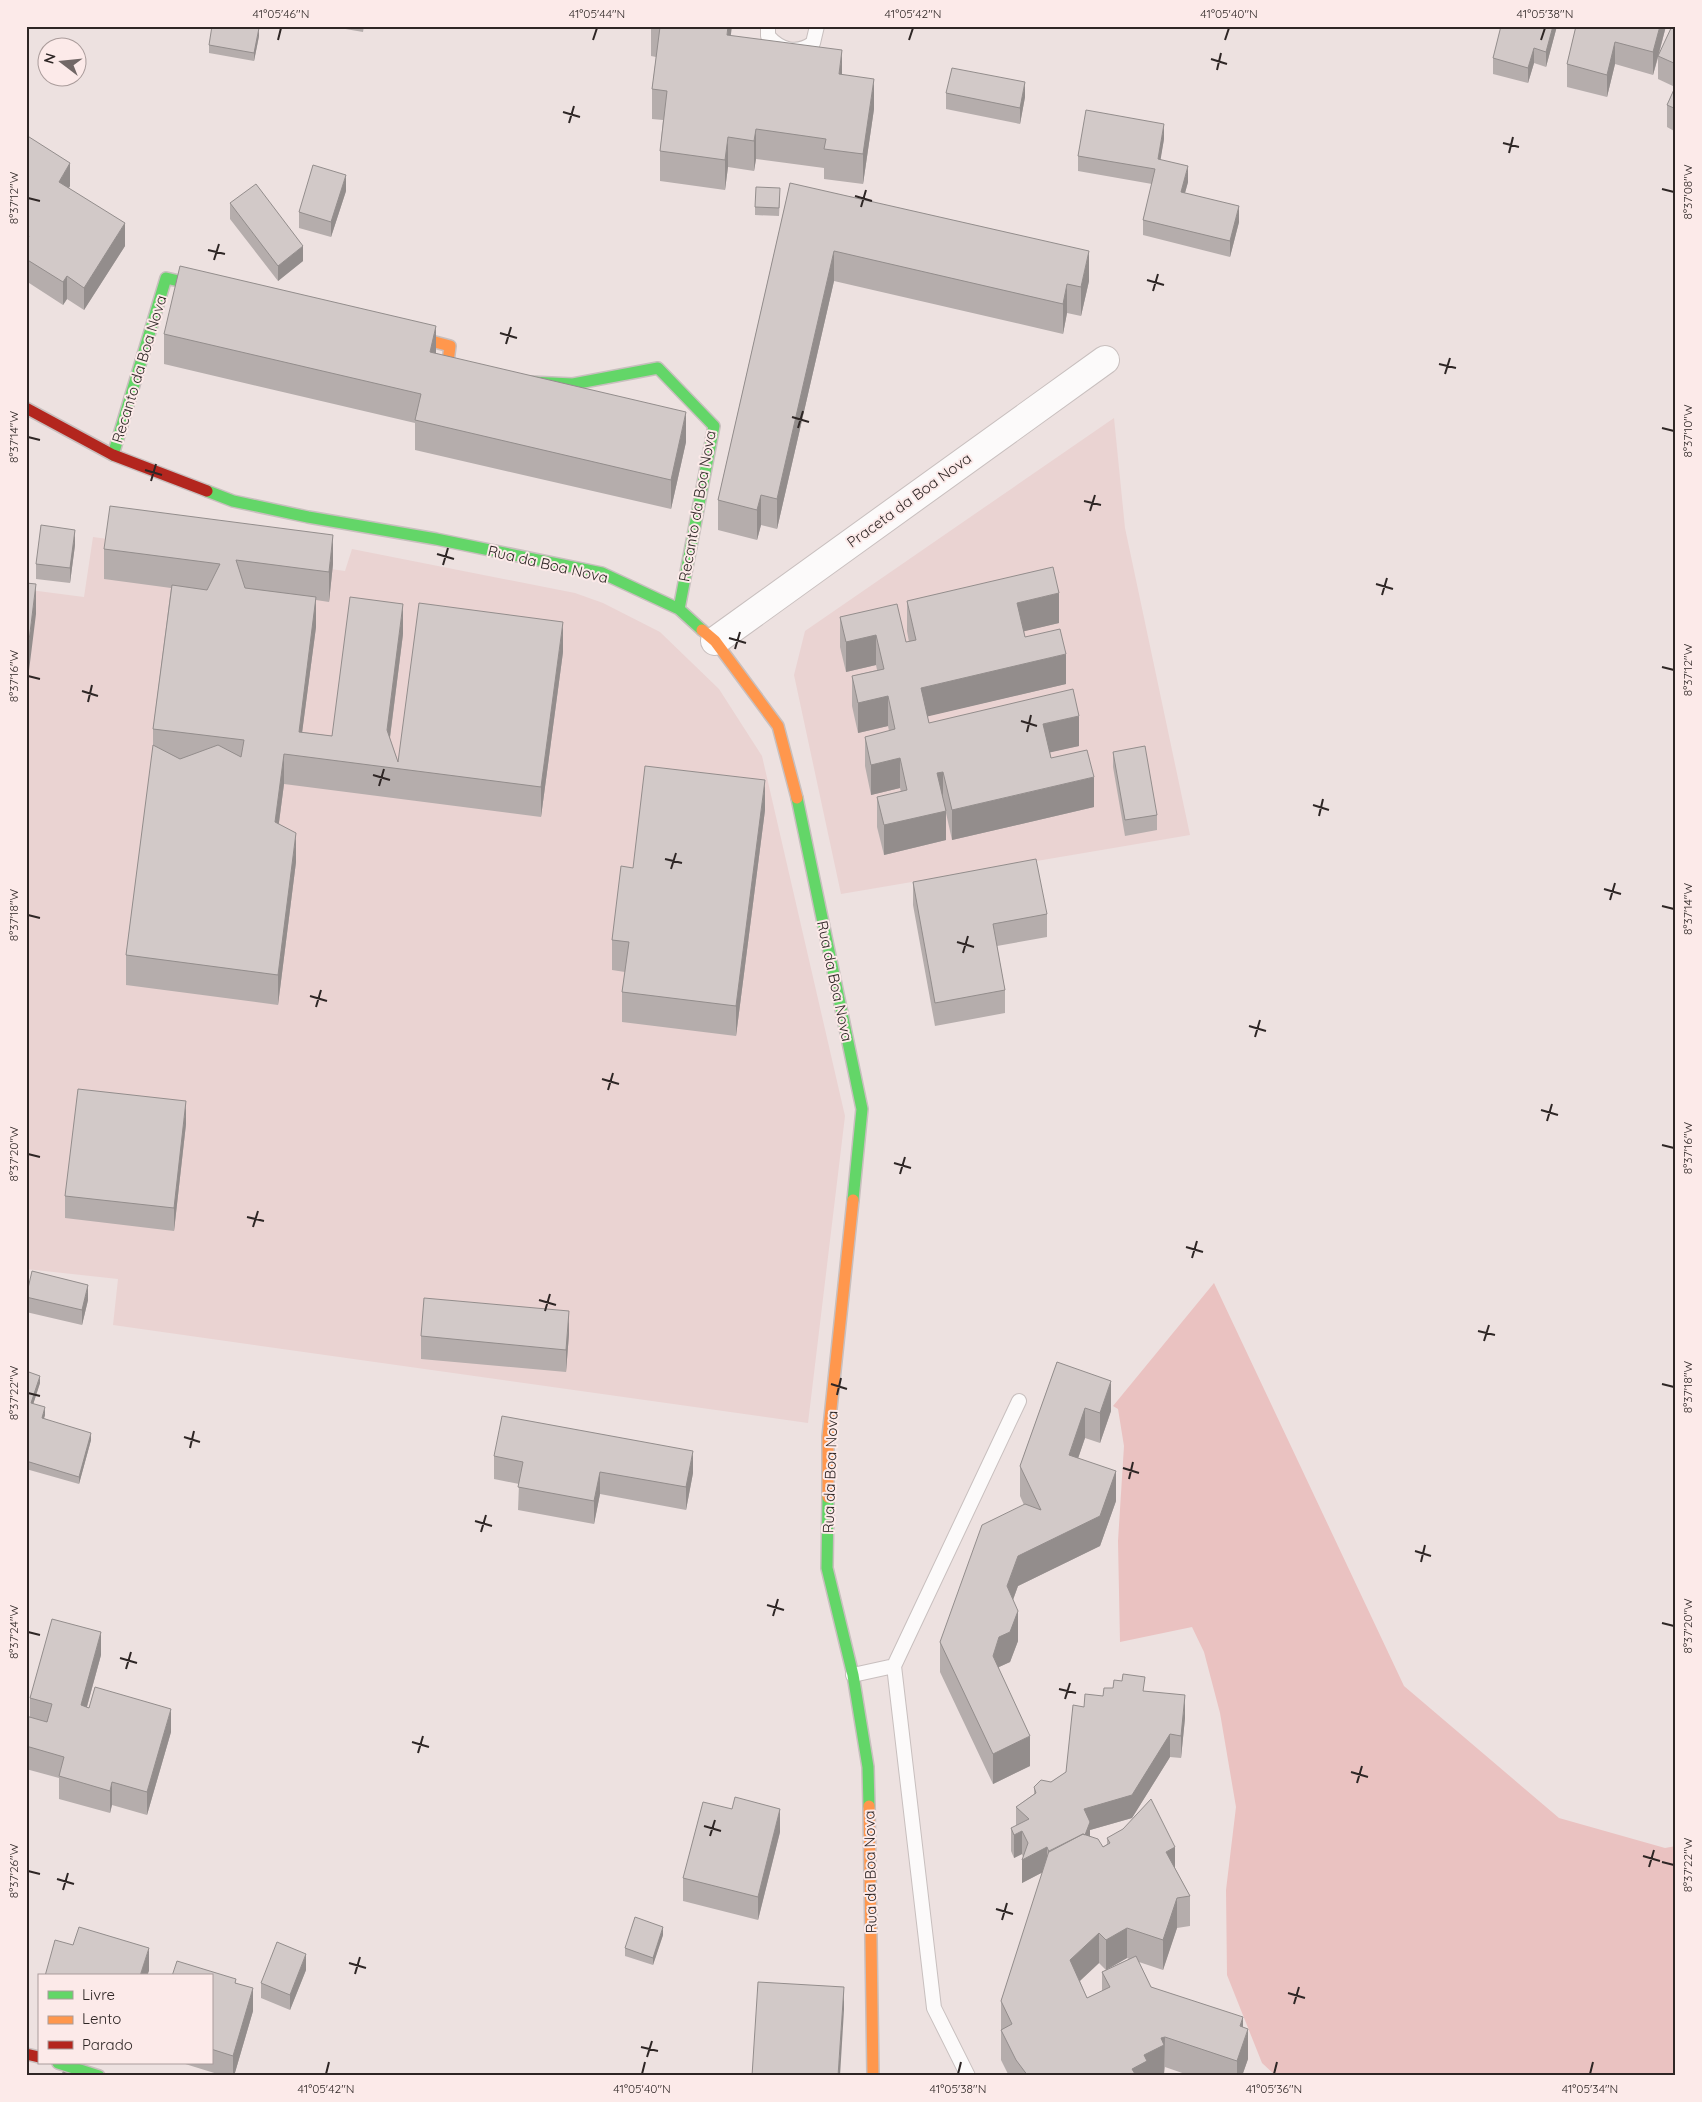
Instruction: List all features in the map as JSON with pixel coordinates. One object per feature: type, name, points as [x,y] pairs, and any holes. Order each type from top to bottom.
[{"type":"street","name":"Recanto da Boa Nova","points":[[113,456],[166,278],[224,292]]},
{"type":"street","points":[[388,330],[450,346],[446,378],[475,379]]},
{"type":"street","name":"Praceta da Boa Nova","points":[[715,641],[1105,360]]},
{"type":"street","name":"Recanto da Boa Nova","points":[[514,381],[573,384],[658,368],[714,426],[679,609]]},
{"type":"street","name":"Rua da Boa Nova","points":[[26,408],[113,456],[233,500],[308,517],[602,573],[679,609],[715,641],[778,726],[795,789],[862,1109],[828,1437],[827,1568],[853,1675],[868,1768],[873,2076]]},
{"type":"street","points":[[26,2054],[38,2058]]},
{"type":"street","points":[[61,2064],[99,2076]]},
{"type":"lane","points":[[768,26],[768,36],[774,43],[782,47],[799,50],[813,43],[817,26]]},
{"type":"lane","points":[[968,2076],[934,2008],[894,1666],[1019,1401]]},
{"type":"lane","points":[[853,1675],[894,1666]]},
{"type":"shaded area","points":[[1114,418],[1125,528],[1190,835],[841,894],[794,675],[805,631]]},
{"type":"shaded area","points":[[93,537],[345,571],[352,549],[575,593],[603,603],[660,632],[719,689],[762,756],[845,1116],[808,1423],[113,1325],[118,1279],[26,1269],[26,573],[28,573],[30,590],[84,597]]},
{"type":"shaded area","points":[[1214,1283],[1404,1686],[1559,1818],[1665,1848],[1676,1846],[1676,2076],[1276,2076],[1262,2063],[1227,1975],[1226,1890],[1236,1807],[1220,1713],[1204,1652],[1192,1627],[1120,1642],[1118,1541],[1124,1446],[1118,1409],[1113,1406]]},
{"type":"building","points":[[212,26],[259,28],[254,53],[209,45]]},
{"type":"building","points":[[651,26],[728,26],[727,35],[842,50],[839,74],[874,79],[863,154],[824,149],[826,139],[756,129],[754,141],[728,137],[725,160],[660,151],[667,91],[652,89],[660,27]]},
{"type":"building","points":[[1501,26],[1553,26],[1546,52],[1534,48],[1528,68],[1493,58]]},
{"type":"building","points":[[1576,26],[1660,26],[1653,52],[1615,42],[1607,75],[1567,64]]},
{"type":"building","points":[[1672,26],[1676,26],[1676,64],[1658,56]]},
{"type":"building","points":[[952,68],[1025,82],[1020,108],[946,93]]},
{"type":"building","points":[[1676,85],[1676,109],[1667,105]]},
{"type":"building","points":[[1086,110],[1164,124],[1158,159],[1188,166],[1181,192],[1239,206],[1230,241],[1143,220],[1155,169],[1078,156]]},
{"type":"building","points":[[26,135],[70,163],[59,182],[125,223],[84,288],[67,276],[63,282],[26,259],[26,241],[29,236],[26,234]]},
{"type":"building","points":[[313,165],[346,175],[331,222],[299,212]]},
{"type":"building","points":[[790,183],[1089,251],[1081,287],[1067,284],[1063,304],[834,251],[777,499],[761,495],[757,510],[718,500]]},
{"type":"building","points":[[256,184],[303,246],[278,266],[230,203]]},
{"type":"building","points":[[756,187],[780,188],[779,208],[755,207]]},
{"type":"building","points":[[180,266],[436,326],[430,352],[686,412],[671,480],[415,420],[421,394],[164,334]]},
{"type":"building","points":[[110,506],[333,535],[329,572],[236,560],[245,588],[316,597],[299,732],[332,736],[350,597],[403,604],[387,730],[398,762],[419,603],[563,622],[541,787],[284,754],[275,822],[296,833],[278,975],[126,955],[153,745],[180,759],[218,745],[241,757],[244,740],[153,729],[172,585],[207,590],[220,564],[104,549]]},
{"type":"building","points":[[41,525],[75,530],[70,568],[36,564]]},
{"type":"building","points":[[1053,567],[1059,593],[1017,603],[1025,637],[1060,629],[1066,654],[921,688],[929,723],[1073,689],[1079,716],[1043,724],[1051,758],[1087,750],[1094,777],[952,810],[943,772],[937,773],[946,811],[884,825],[877,797],[907,790],[900,758],[871,765],[865,737],[895,729],[888,696],[858,703],[852,676],[884,669],[876,635],[846,642],[840,617],[897,604],[906,642],[916,640],[907,601]]},
{"type":"building","points":[[26,583],[36,584],[26,665]]},
{"type":"building","points":[[1145,746],[1157,815],[1125,820],[1113,752]]},
{"type":"building","points":[[645,766],[765,780],[736,1006],[622,992],[629,942],[612,940],[621,866],[633,868]]},
{"type":"building","points":[[1036,859],[1047,914],[993,924],[1005,990],[935,1003],[913,882]]},
{"type":"building","points":[[78,1089],[186,1101],[174,1208],[65,1196]]},
{"type":"building","points":[[32,1271],[88,1285],[82,1310],[26,1297]]},
{"type":"building","points":[[424,1298],[569,1311],[566,1350],[421,1336]]},
{"type":"building","points":[[1057,1362],[1111,1381],[1100,1413],[1085,1408],[1069,1455],[1116,1471],[1100,1516],[1018,1556],[1007,1586],[1018,1611],[1010,1632],[999,1637],[993,1656],[1030,1736],[993,1754],[940,1642],[982,1525],[1025,1504],[1041,1510],[1020,1466]]},
{"type":"building","points":[[26,1371],[40,1376],[31,1403],[45,1407],[42,1418],[91,1433],[79,1477],[26,1461]]},
{"type":"building","points":[[502,1416],[693,1451],[686,1487],[600,1472],[594,1501],[518,1487],[523,1462],[494,1456]]},
{"type":"building","points":[[52,1619],[101,1632],[81,1705],[89,1708],[95,1687],[171,1709],[147,1792],[112,1782],[110,1791],[59,1776],[64,1757],[26,1746],[26,1716],[47,1722],[52,1704],[30,1698]]},
{"type":"building","points":[[1123,1674],[1145,1677],[1143,1691],[1185,1695],[1181,1736],[1170,1734],[1132,1795],[1084,1809],[1090,1822],[1085,1835],[1083,1834],[1049,1852],[1047,1847],[1022,1860],[1028,1843],[1022,1831],[1014,1835],[1011,1828],[1029,1819],[1016,1807],[1036,1793],[1034,1787],[1041,1780],[1051,1782],[1066,1772],[1073,1705],[1084,1707],[1085,1694],[1103,1696],[1104,1688],[1113,1688],[1114,1680],[1122,1681]]},
{"type":"building","points":[[735,1797],[780,1809],[758,1897],[683,1878],[703,1802],[732,1809]]},
{"type":"building","points":[[1151,1799],[1175,1847],[1166,1852],[1190,1896],[1177,1898],[1163,1940],[1127,1928],[1106,1940],[1099,1933],[1070,1960],[1087,1998],[1110,1987],[1102,1972],[1136,1956],[1151,1987],[1243,2017],[1240,2026],[1248,2029],[1237,2061],[1165,2037],[1161,2038],[1164,2045],[1144,2055],[1147,2061],[1132,2069],[1135,2074],[1130,2076],[1028,2076],[1016,2060],[1001,2030],[1012,2024],[1001,2001],[1049,1851],[1083,1834],[1098,1839],[1103,1847],[1110,1843],[1107,1838],[1123,1829]]},
{"type":"building","points":[[635,1917],[663,1927],[653,1958],[625,1948]]},
{"type":"building","points":[[79,1927],[149,1948],[141,1974],[46,1974],[55,1940],[73,1945]]},
{"type":"building","points":[[277,1942],[306,1954],[290,1995],[261,1983]]},
{"type":"building","points":[[177,1961],[236,1979],[235,1983],[253,1988],[233,2056],[212,2049],[212,1974],[173,1974]]},
{"type":"building","points":[[758,1982],[844,1987],[838,2076],[752,2076]]},
{"type":"building","points":[[63,2072],[73,2076],[62,2076]]},
{"type":"traffic: fast","points":[[113,455],[166,278],[213,289]]},
{"type":"traffic: fast","points":[[530,382],[573,384],[658,368],[714,426],[679,609]]},
{"type":"traffic: fast","points":[[207,491],[233,501],[308,517],[436,539],[602,573],[679,609],[702,630]]},
{"type":"traffic: fast","points":[[797,798],[862,1109],[853,1200]]},
{"type":"traffic: fast","points":[[828,1497],[827,1568],[853,1675],[868,1767],[869,1806]]},
{"type":"traffic: fast","points":[[61,2064],[99,2076]]},
{"type":"traffic: slow","points":[[401,333],[450,346],[446,378],[462,379]]},
{"type":"traffic: slow","points":[[702,630],[715,641],[778,726],[797,798]]},
{"type":"traffic: slow","points":[[828,1497],[828,1437],[853,1200]]},
{"type":"traffic: slow","points":[[869,1806],[873,2076]]},
{"type":"traffic: jam","points":[[26,408],[113,455],[207,491]]},
{"type":"traffic: jam","points":[[26,2054],[38,2057]]}]
